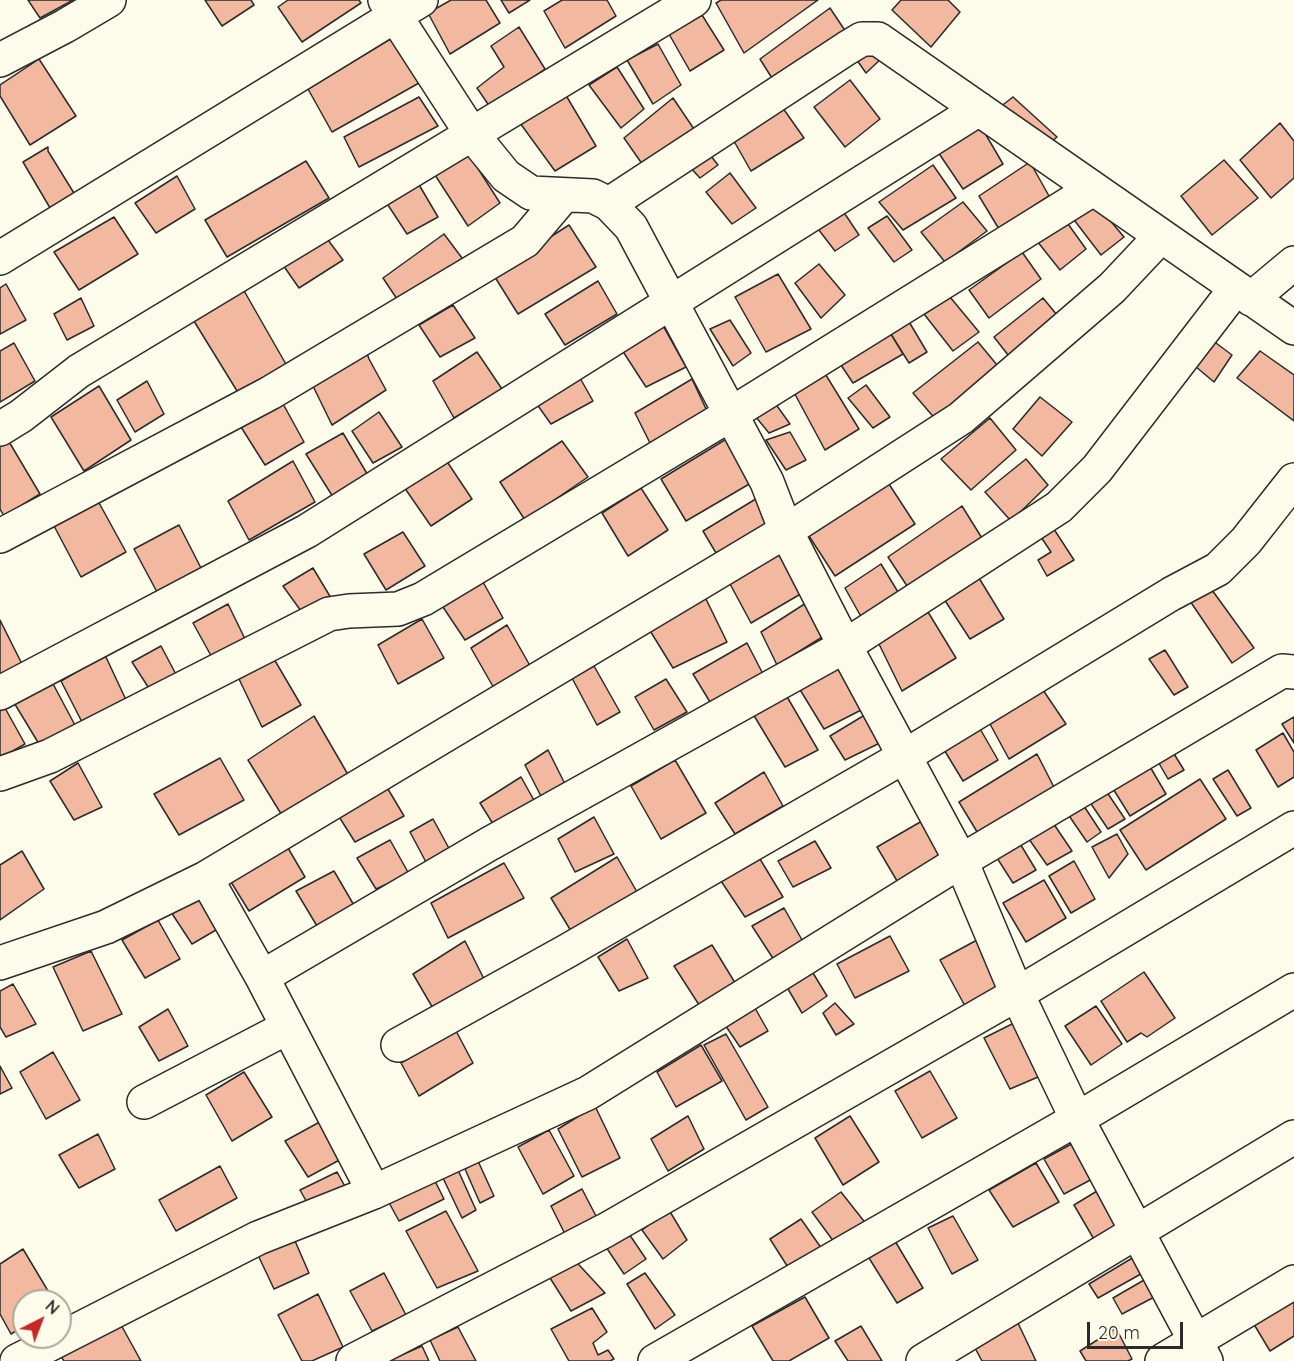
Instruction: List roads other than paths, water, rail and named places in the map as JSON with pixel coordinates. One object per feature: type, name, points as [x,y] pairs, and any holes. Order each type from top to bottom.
[{"type":"street","points":[[0,60],[66,26],[109,0]]},
{"type":"street","points":[[0,429],[21,416],[79,371],[694,0]]},
{"type":"street","points":[[0,258],[401,5],[471,133],[506,176],[531,194],[593,196],[609,204],[631,227],[767,482],[786,531],[845,646],[962,861],[1017,994],[1077,1119],[1201,1351]]},
{"type":"street","points":[[609,204],[862,39],[878,39],[1294,328]]},
{"type":"street","points":[[0,693],[307,531],[979,109]]},
{"type":"street","points":[[0,774],[50,756],[328,614],[349,610],[398,609],[423,599],[731,414],[1093,189]]},
{"type":"street","points":[[0,536],[270,393],[525,241],[564,195]]},
{"type":"street","points":[[0,963],[106,927],[206,878],[786,531],[961,418],[1112,288],[1161,236]]},
{"type":"street","points":[[262,977],[489,844],[845,646],[1059,507],[1096,470],[1244,293],[1294,263]]},
{"type":"street","points":[[398,1045],[905,756],[1171,594],[1218,569],[1246,541],[1294,480]]},
{"type":"street","points":[[17,1361],[258,1238],[374,1192],[588,1093],[962,861],[1282,671],[1294,672]]},
{"type":"street","points":[[353,1361],[606,1230],[1017,994],[1294,828]]},
{"type":"street","points":[[206,878],[262,977],[374,1192]]},
{"type":"street","points":[[655,1361],[1077,1119],[1294,990]]},
{"type":"street","points":[[144,1102],[288,1026]]},
{"type":"street","points":[[923,1361],[1294,1137]]},
{"type":"street","points":[[1162,1361],[1201,1351],[1294,1282]]}]
